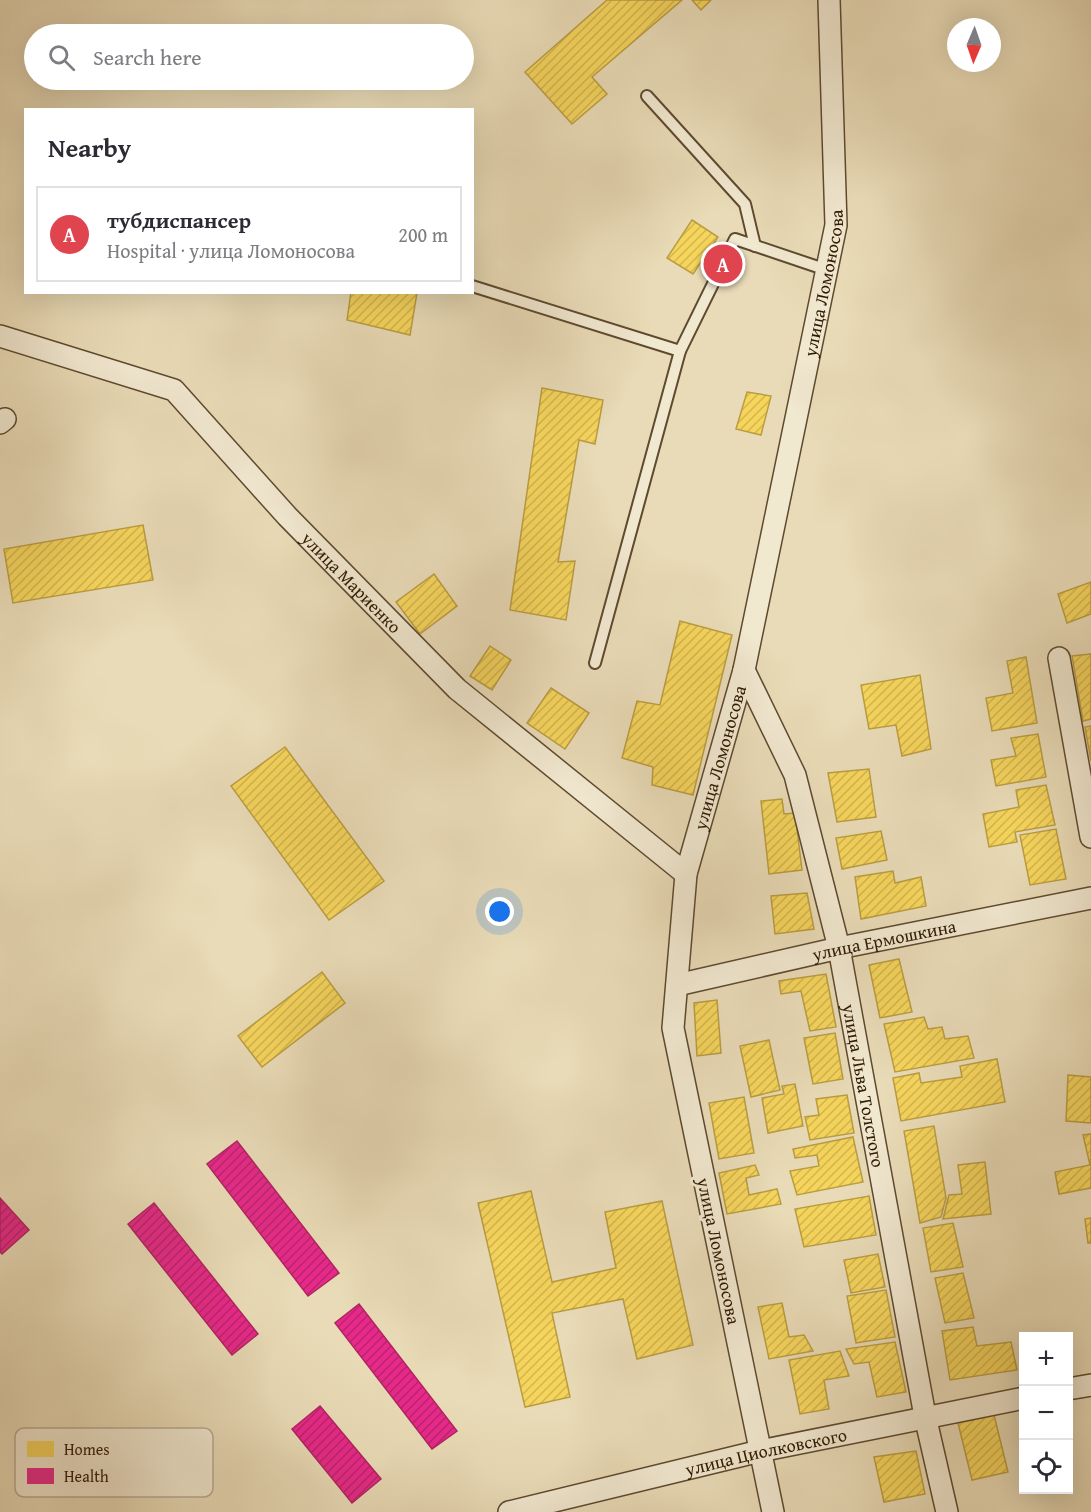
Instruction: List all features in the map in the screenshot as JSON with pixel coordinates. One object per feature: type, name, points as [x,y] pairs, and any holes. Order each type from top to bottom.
[{"type":"street","name":"улица Ломоносова","points":[[773,1512],[673,1028],[686,874],[744,670],[836,225],[830,0]]},
{"type":"street","name":"улица Мариенко","points":[[0,336],[174,390],[287,516],[457,689],[686,874]]},
{"type":"street","points":[[1059,658],[1091,837]]},
{"type":"street","name":"улица Льва Толстого","points":[[744,670],[795,775],[839,948],[925,1416],[947,1512]]},
{"type":"street","name":"улица Ермошкина","points":[[677,985],[839,948],[1091,898]]},
{"type":"street","points":[[1073,1388],[1091,1385]]},
{"type":"street","name":"улица Циолковского","points":[[509,1512],[760,1451],[1019,1399]]},
{"type":"lane","points":[[648,96],[745,204],[755,246]]},
{"type":"lane","points":[[595,663],[680,351],[735,238],[827,270]]},
{"type":"lane","points":[[474,287],[680,351]]},
{"type":"building: Homes","points":[[607,0],[682,0],[592,77],[607,94],[572,124],[525,72]]},
{"type":"building: Homes","points":[[692,0],[711,0],[701,10]]},
{"type":"building: Homes","points":[[692,220],[718,237],[693,274],[667,258]]},
{"type":"building: Homes","points":[[351,294],[417,294],[410,335],[347,320]]},
{"type":"building: Homes","points":[[542,388],[603,400],[595,444],[579,440],[558,562],[575,561],[566,620],[510,610]]},
{"type":"building: Homes","points":[[747,392],[771,396],[761,435],[736,429]]},
{"type":"building: Homes","points":[[143,525],[153,580],[13,603],[4,549]]},
{"type":"building: Homes","points":[[434,574],[457,606],[420,634],[396,602]]},
{"type":"building: Homes","points":[[1091,582],[1091,614],[1067,623],[1058,594]]},
{"type":"building: Homes","points":[[680,621],[732,635],[693,795],[652,785],[653,767],[622,758],[637,701],[660,705]]},
{"type":"building: Homes","points":[[490,646],[511,660],[492,690],[470,676]]},
{"type":"building: Homes","points":[[1091,654],[1091,719],[1083,721],[1072,656]]},
{"type":"building: Homes","points":[[1026,657],[1037,723],[992,731],[986,698],[1013,693],[1007,661]]},
{"type":"building: Homes","points":[[920,675],[931,749],[902,756],[896,725],[869,729],[861,685]]},
{"type":"building: Homes","points":[[551,688],[589,713],[565,749],[527,723]]},
{"type":"building: Homes","points":[[1091,726],[1091,761],[1085,727]]},
{"type":"building: Homes","points":[[1038,734],[1046,777],[996,786],[991,760],[1016,756],[1011,738]]},
{"type":"building: Homes","points":[[285,747],[384,881],[329,920],[231,786]]},
{"type":"building: Homes","points":[[869,769],[876,817],[837,822],[828,773]]},
{"type":"building: Homes","points":[[1046,785],[1055,825],[1015,832],[1017,842],[989,847],[983,814],[1019,807],[1016,790]]},
{"type":"building: Homes","points":[[782,799],[784,814],[795,813],[802,870],[769,874],[761,801]]},
{"type":"building: Homes","points":[[1056,829],[1066,879],[1030,885],[1020,835]]},
{"type":"building: Homes","points":[[881,831],[887,860],[842,869],[836,838]]},
{"type":"building: Homes","points":[[893,871],[895,883],[921,877],[926,906],[861,919],[855,877]]},
{"type":"building: Homes","points":[[807,893],[814,929],[775,934],[771,896]]},
{"type":"building: Homes","points":[[899,959],[912,1012],[880,1018],[869,965]]},
{"type":"building: Homes","points":[[322,972],[345,1003],[262,1067],[238,1036]]},
{"type":"building: Homes","points":[[826,974],[836,1027],[810,1031],[801,991],[781,994],[779,981]]},
{"type":"building: Homes","points":[[717,1000],[721,1053],[697,1056],[694,1003]]},
{"type":"building: Homes","points":[[924,1017],[928,1029],[942,1027],[945,1039],[968,1036],[974,1058],[895,1072],[884,1024]]},
{"type":"building: Homes","points":[[835,1033],[843,1079],[813,1084],[804,1038]]},
{"type":"building: Homes","points":[[769,1040],[780,1090],[751,1097],[740,1046]]},
{"type":"building: Homes","points":[[997,1059],[1005,1102],[901,1121],[893,1078],[919,1073],[921,1083],[962,1077],[960,1066]]},
{"type":"building: Homes","points":[[1068,1075],[1091,1077],[1091,1123],[1066,1121]]},
{"type":"building: Homes","points":[[795,1084],[803,1126],[768,1133],[762,1098],[784,1094],[782,1086]]},
{"type":"building: Homes","points":[[847,1095],[854,1133],[810,1140],[805,1117],[819,1115],[816,1099]]},
{"type":"building: Homes","points":[[744,1097],[754,1153],[719,1159],[709,1103]]},
{"type":"building: Homes","points":[[934,1126],[946,1198],[941,1217],[920,1223],[904,1131]]},
{"type":"building: Homes","points":[[1091,1134],[1091,1188],[1059,1194],[1055,1172],[1090,1165],[1083,1135]]},
{"type":"building: Homes","points":[[853,1137],[863,1182],[797,1195],[790,1171],[819,1166],[817,1155],[795,1158],[793,1149]]},
{"type":"building: Homes","points":[[985,1162],[991,1214],[943,1219],[949,1195],[962,1194],[958,1165]]},
{"type":"building: Homes","points":[[755,1165],[759,1175],[746,1178],[749,1195],[777,1189],[781,1204],[727,1214],[719,1173]]},
{"type":"building: Homes","points":[[531,1191],[552,1282],[616,1268],[605,1212],[662,1201],[693,1345],[637,1359],[623,1299],[552,1313],[570,1397],[525,1407],[478,1203]]},
{"type":"building: Homes","points":[[869,1196],[876,1235],[804,1247],[795,1209]]},
{"type":"building: Homes","points":[[1091,1218],[1091,1243],[1088,1243],[1085,1219]]},
{"type":"building: Homes","points":[[953,1223],[963,1267],[931,1272],[923,1228]]},
{"type":"building: Homes","points":[[878,1254],[885,1287],[851,1293],[844,1260]]},
{"type":"building: Homes","points":[[963,1273],[974,1318],[945,1323],[935,1278]]},
{"type":"building: Homes","points":[[886,1290],[895,1337],[856,1343],[847,1296]]},
{"type":"building: Homes","points":[[782,1303],[789,1337],[804,1335],[813,1351],[769,1359],[758,1307]]},
{"type":"building: Homes","points":[[973,1327],[977,1346],[1011,1342],[1017,1370],[950,1380],[942,1331]]},
{"type":"building: Homes","points":[[895,1342],[906,1392],[877,1397],[869,1362],[854,1364],[846,1349]]},
{"type":"building: Homes","points":[[840,1351],[849,1376],[824,1380],[829,1409],[800,1414],[789,1360]]},
{"type":"building: Homes","points":[[994,1415],[1008,1472],[972,1480],[958,1423]]},
{"type":"building: Homes","points":[[916,1451],[925,1494],[884,1502],[874,1457]]},
{"type":"building: Health","points":[[237,1141],[339,1273],[308,1296],[207,1164]]},
{"type":"building: Health","points":[[0,1198],[29,1230],[2,1254],[0,1252]]},
{"type":"building: Health","points":[[154,1203],[258,1334],[232,1355],[128,1224]]},
{"type":"building: Health","points":[[359,1304],[457,1431],[432,1449],[335,1323]]},
{"type":"building: Health","points":[[320,1406],[381,1479],[352,1503],[292,1429]]},
{"type":"place","name":"тубдиспансер","points":[[723,264]]}]
